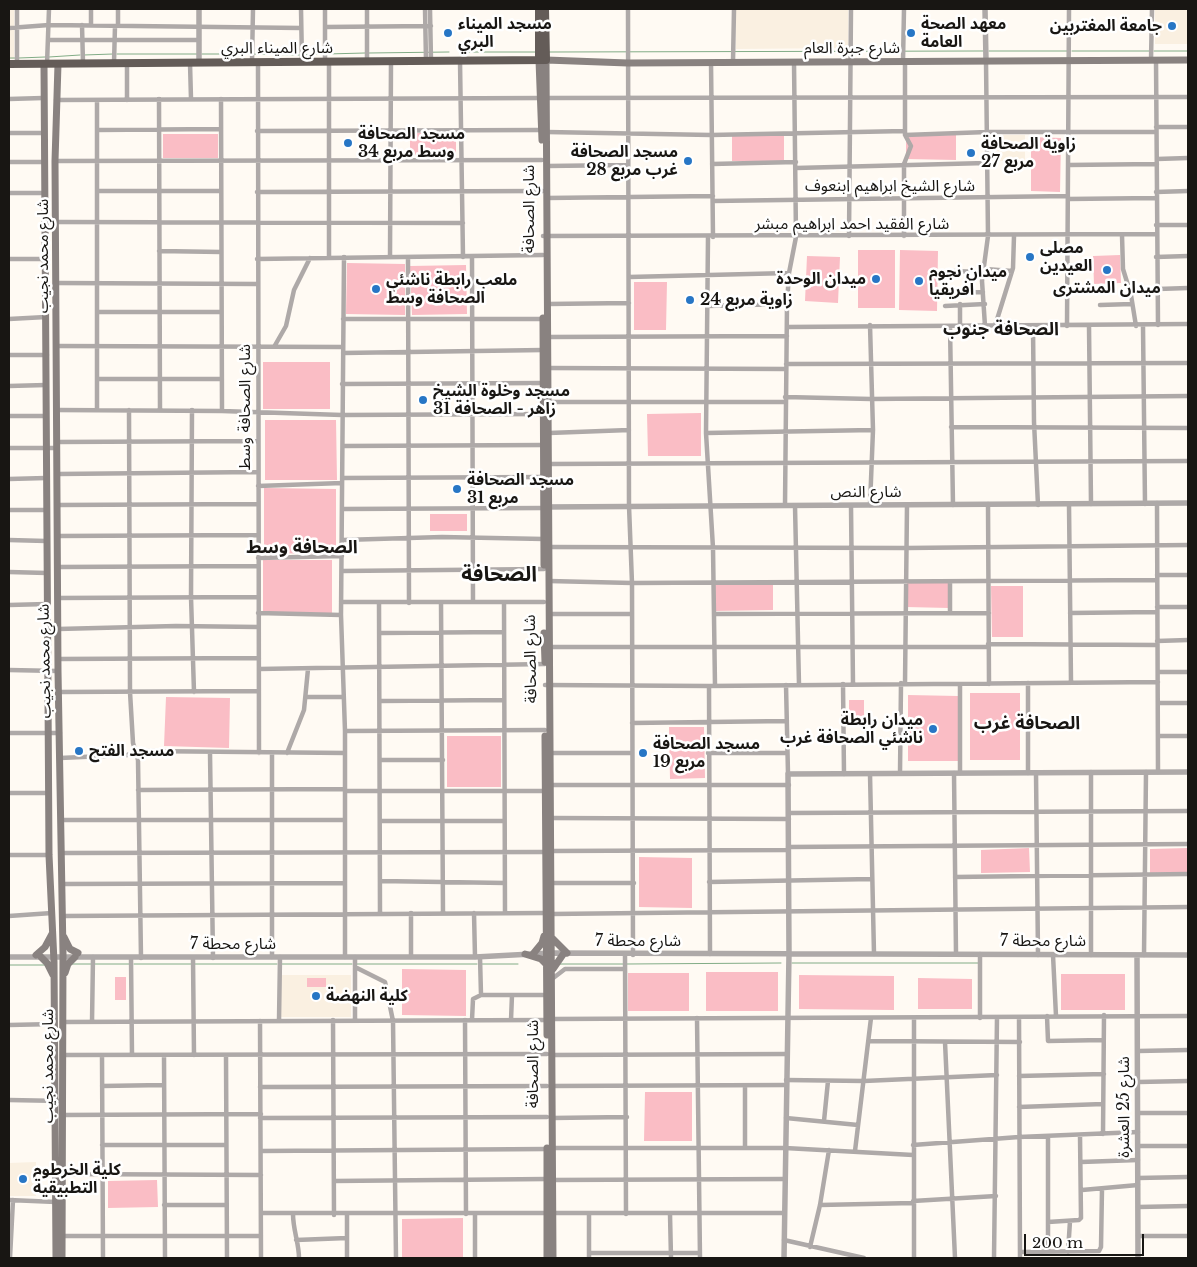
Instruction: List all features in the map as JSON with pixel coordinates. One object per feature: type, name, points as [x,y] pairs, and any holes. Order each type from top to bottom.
[{"type":"highway","points":[[539,9],[543,60]]},
{"type":"highway","points":[[543,60],[545,9]]},
{"type":"highway","name":"شارع الميناء البري","points":[[9,64],[543,60]]},
{"type":"main road","name":"شارع جبرة العام","points":[[543,60],[628,62],[1188,60]]},
{"type":"main road","name":"شارع الصحافة","points":[[543,60],[543,191],[548,304],[549,464],[544,539],[544,602],[550,753],[548,788],[550,1214],[547,1258]]},
{"type":"main road","name":"شارع محمد نجيب","points":[[46,64],[43,98],[47,355],[46,541],[49,855],[54,913],[55,980],[62,1055],[56,1202],[56,1258]]},
{"type":"main road","name":"شارع محمد نجيب","points":[[58,64],[55,161],[57,222],[58,670],[60,692],[63,934],[63,981],[58,1023],[59,1101],[62,1115],[62,1258]]},
{"type":"main road","points":[[43,85],[56,86]]},
{"type":"main road","name":"شارع الصحافة","points":[[544,163],[547,198],[543,255],[543,414],[544,477],[549,547],[549,647],[545,730],[551,818],[548,852],[551,883],[548,916],[551,937],[549,953]]},
{"type":"main road","points":[[548,916],[543,940],[529,954],[540,958],[549,975],[566,953],[551,937]]},
{"type":"main road","points":[[54,928],[45,947],[36,956],[49,965],[55,980]]},
{"type":"main road","points":[[63,934],[70,949],[77,955],[67,967],[63,981]]},
{"type":"main road","name":"شارع الصحافة","points":[[549,975],[547,995],[549,1020]]},
{"type":"main road","name":"شارع الصحافة","points":[[550,1214],[553,1258]]},
{"type":"street","points":[[17,9],[18,64]]},
{"type":"street","points":[[46,64],[49,9]]},
{"type":"street","points":[[91,9],[91,26]]},
{"type":"street","points":[[114,63],[114,40],[118,9]]},
{"type":"street","points":[[199,9],[199,63]]},
{"type":"street","name":"شارع الصحافة وسط","points":[[253,9],[257,99],[257,441],[260,753]]},
{"type":"street","points":[[301,9],[302,62]]},
{"type":"street","points":[[325,9],[329,130],[329,257]]},
{"type":"street","points":[[367,62],[368,9]]},
{"type":"street","points":[[424,9],[428,61]]},
{"type":"street","points":[[428,61],[430,9]]},
{"type":"street","points":[[628,9],[629,506],[632,583],[633,955]]},
{"type":"street","points":[[733,62],[734,9]]},
{"type":"street","points":[[849,236],[848,132],[851,9]]},
{"type":"street","points":[[904,9],[905,133],[911,146],[904,164],[904,236]]},
{"type":"street","points":[[985,326],[983,292],[988,236],[986,198],[986,9]]},
{"type":"street","points":[[1067,326],[1069,9]]},
{"type":"street","points":[[1152,9],[1156,96],[1158,325]]},
{"type":"street","points":[[9,28],[49,25],[301,28]]},
{"type":"street","points":[[82,25],[82,63]]},
{"type":"street","points":[[325,27],[430,26]]},
{"type":"street","points":[[48,40],[199,40]]},
{"type":"street","points":[[390,257],[391,61]]},
{"type":"street","points":[[460,61],[463,257]]},
{"type":"street","points":[[711,62],[713,198],[707,276],[708,370],[706,433],[713,548],[715,686]]},
{"type":"street","points":[[785,505],[784,432],[787,304],[789,273],[796,237],[797,198],[794,62]]},
{"type":"street","points":[[127,63],[127,100]]},
{"type":"street","points":[[190,63],[191,99]]},
{"type":"street","points":[[56,100],[1188,97]]},
{"type":"street","points":[[9,99],[43,98]]},
{"type":"street","points":[[159,99],[158,282],[160,410]]},
{"type":"street","points":[[221,99],[222,411]]},
{"type":"street","points":[[97,100],[97,409]]},
{"type":"street","points":[[257,131],[461,130],[711,135],[848,132],[1068,132],[1188,127]]},
{"type":"street","points":[[97,130],[221,129]]},
{"type":"street","points":[[9,132],[44,133]]},
{"type":"street","points":[[1068,165],[1188,158]]},
{"type":"street","points":[[55,161],[461,159],[628,165]]},
{"type":"street","points":[[9,162],[45,162]]},
{"type":"street","points":[[712,164],[849,166],[986,163]]},
{"type":"street","points":[[97,191],[221,191]]},
{"type":"street","points":[[257,192],[543,191]]},
{"type":"street","points":[[1156,192],[1188,191]]},
{"type":"street","points":[[9,193],[45,193]]},
{"type":"street","name":"شارع الشيخ ابراهيم ابنعوف","points":[[547,198],[1156,198]]},
{"type":"street","points":[[57,222],[463,223]]},
{"type":"street","points":[[1156,225],[1188,225]]},
{"type":"street","name":"شارع الفقيد احمد ابراهيم مبشر","points":[[545,236],[796,237],[1156,234]]},
{"type":"street","points":[[1122,235],[1122,265],[1136,326]]},
{"type":"street","points":[[995,326],[996,317],[1012,272],[1014,236]]},
{"type":"street","points":[[159,251],[221,252]]},
{"type":"street","points":[[257,259],[543,255]]},
{"type":"street","points":[[1156,257],[1188,256]]},
{"type":"street","points":[[344,257],[341,615],[346,753],[345,957]]},
{"type":"street","points":[[408,257],[411,538],[409,602]]},
{"type":"street","points":[[472,257],[473,602]]},
{"type":"street","points":[[9,258],[45,259]]},
{"type":"street","points":[[274,347],[286,326],[294,290],[310,258]]},
{"type":"street","points":[[950,271],[1012,272]]},
{"type":"street","points":[[629,277],[789,273]]},
{"type":"street","points":[[57,283],[158,282],[257,284]]},
{"type":"street","points":[[1158,289],[1188,288]]},
{"type":"street","points":[[952,293],[983,292]]},
{"type":"street","points":[[548,304],[629,303]]},
{"type":"street","points":[[707,306],[787,304]]},
{"type":"street","points":[[960,304],[960,326]]},
{"type":"street","points":[[945,306],[985,304]]},
{"type":"street","points":[[1100,305],[1132,304]]},
{"type":"street","points":[[97,312],[221,312]]},
{"type":"street","points":[[985,316],[996,317]]},
{"type":"street","points":[[9,319],[46,317]]},
{"type":"street","points":[[343,319],[543,319]]},
{"type":"street","points":[[787,328],[870,325],[1143,326],[1188,324]]},
{"type":"street","points":[[870,325],[872,430],[870,505]]},
{"type":"street","points":[[950,326],[953,505]]},
{"type":"street","points":[[1033,326],[1038,505]]},
{"type":"street","points":[[1089,326],[1091,504]]},
{"type":"street","points":[[1143,326],[1144,504]]},
{"type":"street","points":[[548,337],[629,335],[786,336]]},
{"type":"street","points":[[56,346],[274,347],[410,352],[543,350]]},
{"type":"street","points":[[9,356],[47,355]]},
{"type":"street","points":[[548,368],[708,370],[870,364],[1188,362]]},
{"type":"street","points":[[97,379],[222,379]]},
{"type":"street","points":[[342,384],[543,383]]},
{"type":"street","points":[[9,386],[46,384]]},
{"type":"street","points":[[548,402],[1188,396]]},
{"type":"street","points":[[57,410],[192,410],[342,415],[543,414]]},
{"type":"street","points":[[129,410],[131,504],[129,659],[138,790],[141,958]]},
{"type":"street","points":[[192,410],[190,473],[191,627],[194,692]]},
{"type":"street","points":[[9,416],[46,416]]},
{"type":"street","points":[[952,427],[1035,429],[1188,428]]},
{"type":"street","points":[[548,433],[629,430]]},
{"type":"street","points":[[706,433],[872,430]]},
{"type":"street","points":[[9,448],[46,448],[57,445],[129,442],[257,441]]},
{"type":"street","points":[[342,446],[472,447],[544,445]]},
{"type":"street","points":[[549,464],[1188,461]]},
{"type":"street","points":[[58,474],[258,472]]},
{"type":"street","points":[[258,486],[410,477],[544,477]]},
{"type":"street","points":[[9,479],[46,478]]},
{"type":"street","points":[[1158,503],[1158,772]]},
{"type":"street","name":"شارع النص","points":[[546,507],[1188,503]]},
{"type":"street","points":[[58,505],[258,504]]},
{"type":"street","points":[[988,504],[989,684]]},
{"type":"street","points":[[900,774],[905,647],[907,505]]},
{"type":"street","points":[[1069,505],[1071,682]]},
{"type":"street","points":[[795,506],[795,581],[799,685]]},
{"type":"street","points":[[851,506],[853,684]]},
{"type":"street","points":[[343,509],[546,507]]},
{"type":"street","points":[[9,510],[46,510]]},
{"type":"street","points":[[58,536],[258,535]]},
{"type":"street","points":[[342,540],[411,538],[544,539]]},
{"type":"street","points":[[9,540],[46,541]]},
{"type":"street","points":[[549,547],[907,548],[1188,545]]},
{"type":"street","points":[[258,558],[342,556]]},
{"type":"street","points":[[58,567],[258,566]]},
{"type":"street","points":[[342,571],[544,569]]},
{"type":"street","points":[[9,572],[47,572]]},
{"type":"street","points":[[549,581],[632,583],[852,580],[989,582],[1157,578],[1188,575]]},
{"type":"street","points":[[950,582],[950,613]]},
{"type":"street","points":[[58,598],[258,597]]},
{"type":"street","points":[[341,602],[544,602]]},
{"type":"street","points":[[441,602],[443,913]]},
{"type":"street","points":[[504,602],[505,913]]},
{"type":"street","points":[[379,603],[380,914]]},
{"type":"street","points":[[9,605],[47,604]]},
{"type":"street","points":[[1070,613],[1188,607]]},
{"type":"street","points":[[258,613],[341,615]]},
{"type":"street","points":[[714,614],[989,613]]},
{"type":"street","points":[[549,614],[632,614]]},
{"type":"street","points":[[58,629],[258,627]]},
{"type":"street","points":[[380,634],[504,632]]},
{"type":"street","points":[[549,647],[905,647],[1157,643],[1188,640]]},
{"type":"street","points":[[58,659],[259,658]]},
{"type":"street","points":[[259,668],[308,669],[545,664]]},
{"type":"street","points":[[287,753],[304,710],[308,669]]},
{"type":"street","points":[[9,670],[58,670]]},
{"type":"street","points":[[1158,672],[1188,672]]},
{"type":"street","points":[[547,685],[715,686],[1158,682]]},
{"type":"street","points":[[1028,683],[1028,773]]},
{"type":"street","points":[[784,1258],[789,954],[789,785],[786,684]]},
{"type":"street","points":[[843,684],[844,774]]},
{"type":"street","points":[[956,954],[954,813],[960,684]]},
{"type":"street","points":[[709,686],[710,954]]},
{"type":"street","points":[[60,692],[259,691]]},
{"type":"street","points":[[306,698],[344,697]]},
{"type":"street","points":[[380,701],[504,700]]},
{"type":"street","points":[[1158,703],[1188,703]]},
{"type":"street","points":[[632,723],[787,721]]},
{"type":"street","points":[[345,731],[545,730]]},
{"type":"street","points":[[9,733],[60,733]]},
{"type":"street","points":[[1158,736],[1188,736]]},
{"type":"street","points":[[60,758],[127,755],[135,752],[346,753]]},
{"type":"street","points":[[210,753],[213,958]]},
{"type":"street","points":[[272,753],[272,957]]},
{"type":"street","points":[[550,753],[632,753]]},
{"type":"street","points":[[708,753],[787,753]]},
{"type":"street","points":[[381,760],[443,760]]},
{"type":"street","points":[[1091,772],[1091,955]]},
{"type":"street","points":[[1140,955],[1144,909],[1146,772]]},
{"type":"street","points":[[788,774],[1188,772]]},
{"type":"street","points":[[1036,773],[1038,955]]},
{"type":"street","points":[[870,774],[874,954]]},
{"type":"street","points":[[138,790],[504,791],[632,785],[789,785]]},
{"type":"street","points":[[9,793],[49,793]]},
{"type":"street","points":[[551,818],[710,819],[872,812],[1035,813],[1188,811]]},
{"type":"street","points":[[61,820],[345,820]]},
{"type":"street","points":[[380,821],[504,821]]},
{"type":"street","points":[[61,853],[633,852],[788,848],[1188,844]]},
{"type":"street","points":[[9,855],[49,855]]},
{"type":"street","points":[[955,877],[1188,874]]},
{"type":"street","points":[[709,882],[872,879]]},
{"type":"street","points":[[380,881],[505,883]]},
{"type":"street","points":[[62,884],[345,883]]},
{"type":"street","points":[[551,883],[634,883]]},
{"type":"street","points":[[62,916],[505,913],[548,916],[633,913],[1037,911],[1188,908]]},
{"type":"street","points":[[9,916],[54,913]]},
{"type":"street","points":[[411,913],[411,957]]},
{"type":"street","points":[[474,913],[481,995]]},
{"type":"street","name":"شارع محطة 7","points":[[9,957],[77,955],[131,958],[477,957],[549,953],[625,955],[980,954],[1188,956]]},
{"type":"street","points":[[980,954],[980,1018]]},
{"type":"street","points":[[625,955],[626,1214]]},
{"type":"street","points":[[1053,955],[1056,1016]]},
{"type":"street","name":"شارع 25 العشرة","points":[[1138,1258],[1138,1015],[1140,955]]},
{"type":"street","points":[[91,957],[92,1022]]},
{"type":"street","points":[[355,957],[355,1020]]},
{"type":"street","points":[[131,958],[132,1055]]},
{"type":"street","points":[[192,958],[194,1055]]},
{"type":"street","points":[[279,1020],[280,958]]},
{"type":"street","points":[[355,967],[385,982],[393,1021],[396,1258]]},
{"type":"street","points":[[549,975],[565,969],[625,969]]},
{"type":"street","points":[[511,1020],[512,994]]},
{"type":"street","points":[[472,1020],[473,998],[481,995],[547,995]]},
{"type":"street","points":[[1103,1134],[1104,1015]]},
{"type":"street","points":[[9,1025],[279,1020],[393,1021],[787,1017],[914,1019],[1104,1015],[1188,1016]]},
{"type":"street","points":[[1047,1016],[1048,1041],[1103,1040]]},
{"type":"street","points":[[994,1258],[997,1138],[997,1017]]},
{"type":"street","points":[[1020,1017],[1020,1258]]},
{"type":"street","points":[[589,1214],[589,1256],[700,1255],[697,1018]]},
{"type":"street","points":[[855,1151],[869,1041],[870,1018]]},
{"type":"street","points":[[914,1019],[912,1080],[914,1258]]},
{"type":"street","points":[[333,1020],[334,1215]]},
{"type":"street","points":[[465,1020],[466,1214]]},
{"type":"street","points":[[260,1021],[262,1258]]},
{"type":"street","points":[[869,1041],[1020,1042]]},
{"type":"street","points":[[945,1042],[955,1258]]},
{"type":"street","points":[[1138,1051],[1188,1050]]},
{"type":"street","points":[[62,1055],[786,1054]]},
{"type":"street","points":[[102,1055],[103,1258]]},
{"type":"street","points":[[164,1055],[165,1258]]},
{"type":"street","points":[[226,1055],[227,1258]]},
{"type":"street","points":[[1020,1076],[1104,1074]]},
{"type":"street","points":[[260,1087],[745,1086],[997,1075]]},
{"type":"street","points":[[824,1121],[828,1081]]},
{"type":"street","points":[[1138,1082],[1188,1081]]},
{"type":"street","points":[[102,1086],[164,1085]]},
{"type":"street","points":[[745,1086],[745,1148]]},
{"type":"street","points":[[9,1100],[59,1101]]},
{"type":"street","points":[[1020,1108],[1103,1104]]},
{"type":"street","points":[[1138,1113],[1188,1113]]},
{"type":"street","points":[[62,1115],[226,1114],[394,1117],[627,1117]]},
{"type":"street","points":[[786,1118],[858,1125]]},
{"type":"street","points":[[913,1144],[1019,1136],[1138,1132]]},
{"type":"street","points":[[1048,1222],[1080,1219],[1082,1190],[1080,1134]]},
{"type":"street","points":[[1048,1136],[1048,1252]]},
{"type":"street","points":[[102,1145],[226,1144]]},
{"type":"street","points":[[1138,1146],[1188,1146]]},
{"type":"street","points":[[261,1151],[394,1148],[549,1149],[699,1147],[785,1148],[913,1155]]},
{"type":"street","points":[[810,1247],[820,1206],[829,1150]]},
{"type":"street","points":[[1081,1162],[1138,1160]]},
{"type":"street","points":[[61,1174],[261,1175]]},
{"type":"street","points":[[1138,1178],[1188,1178]]},
{"type":"street","points":[[334,1181],[785,1179]]},
{"type":"street","points":[[1082,1190],[1138,1185]]},
{"type":"street","points":[[1020,1252],[1100,1250],[1102,1189]]},
{"type":"street","points":[[820,1206],[996,1196]]},
{"type":"street","points":[[10,1258],[11,1200],[56,1202]]},
{"type":"street","points":[[164,1205],[226,1205]]},
{"type":"street","points":[[1138,1207],[1188,1206]]},
{"type":"street","points":[[261,1213],[347,1215],[784,1213]]},
{"type":"street","points":[[294,1214],[293,1231],[299,1258]]},
{"type":"street","points":[[475,1214],[475,1258]]},
{"type":"street","points":[[670,1214],[671,1256]]},
{"type":"street","points":[[347,1215],[347,1258]]},
{"type":"street","points":[[1068,1252],[1070,1221]]},
{"type":"street","points":[[62,1236],[262,1236]]},
{"type":"street","points":[[1138,1236],[1188,1236]]},
{"type":"street","points":[[296,1240],[347,1238]]},
{"type":"street","points":[[784,1240],[835,1256],[864,1258]]},
{"type":"street","points":[[1080,1252],[1080,1258]]},
{"type":"shaded area","points":[[9,9],[14,9],[14,59],[9,59]]},
{"type":"shaded area","points":[[736,9],[848,9],[848,48],[736,49]]},
{"type":"shaded area","name":"جامعة المغتربين","points":[[1155,9],[1188,9],[1188,44],[1155,44]]},
{"type":"shaded area","points":[[410,133],[456,133],[456,154],[410,155]]},
{"type":"shaded area","points":[[163,134],[218,134],[218,158],[163,158]]},
{"type":"shaded area","points":[[956,135],[956,160],[906,159],[906,136]]},
{"type":"shaded area","points":[[987,135],[1025,135],[1025,161],[987,161]]},
{"type":"shaded area","points":[[732,136],[784,136],[784,161],[732,161]]},
{"type":"shaded area","points":[[1031,137],[1061,138],[1060,192],[1031,191]]},
{"type":"shaded area","name":"ميدان الوحدة","points":[[858,250],[895,250],[895,308],[858,308]]},
{"type":"shaded area","name":"ميدان نجوم افريقيا","points":[[900,250],[938,251],[937,311],[899,310]]},
{"type":"shaded area","name":"ميدان المشترى","points":[[1120,255],[1121,283],[1094,284],[1093,256]]},
{"type":"shaded area","points":[[807,256],[840,257],[838,303],[805,301]]},
{"type":"shaded area","name":"ملعب رابطة ناشئي الصحافة وسط","points":[[347,263],[405,264],[405,315],[346,314]]},
{"type":"shaded area","points":[[466,265],[467,314],[412,315],[410,266]]},
{"type":"shaded area","points":[[634,282],[667,282],[666,330],[634,330]]},
{"type":"shaded area","points":[[263,362],[330,362],[330,409],[263,409]]},
{"type":"shaded area","points":[[701,413],[701,456],[648,456],[647,414]]},
{"type":"shaded area","points":[[265,420],[336,420],[337,480],[265,480]]},
{"type":"shaded area","points":[[264,488],[336,489],[336,554],[264,553]]},
{"type":"shaded area","points":[[430,514],[467,514],[467,531],[430,531]]},
{"type":"shaded area","points":[[263,560],[332,560],[332,615],[263,614]]},
{"type":"shaded area","points":[[907,580],[949,581],[949,608],[906,607]]},
{"type":"shaded area","points":[[773,583],[773,610],[715,611],[715,584]]},
{"type":"shaded area","points":[[991,586],[1023,586],[1023,637],[992,637]]},
{"type":"shaded area","points":[[970,693],[1020,693],[1020,760],[970,760]]},
{"type":"shaded area","name":"ميدان رابطة ناشئي الصحافة غرب","points":[[908,695],[958,696],[958,761],[908,761]]},
{"type":"shaded area","points":[[166,697],[230,698],[229,748],[164,746]]},
{"type":"shaded area","points":[[849,700],[864,700],[864,727],[849,727]]},
{"type":"shaded area","points":[[669,727],[704,727],[705,778],[670,779]]},
{"type":"shaded area","points":[[447,736],[501,736],[501,787],[447,787]]},
{"type":"shaded area","points":[[1029,848],[1030,872],[981,873],[981,850]]},
{"type":"shaded area","points":[[1188,848],[1188,872],[1150,873],[1150,849]]},
{"type":"shaded area","points":[[639,857],[692,858],[692,908],[639,907]]},
{"type":"shaded area","points":[[402,969],[466,970],[466,1016],[402,1015]]},
{"type":"shaded area","points":[[706,972],[778,972],[778,1011],[706,1011]]},
{"type":"shaded area","points":[[628,973],[689,973],[689,1011],[628,1011]]},
{"type":"shaded area","points":[[1061,974],[1125,974],[1125,1010],[1061,1010]]},
{"type":"shaded area","name":"كلية النهضة","points":[[280,975],[351,975],[351,1017],[280,1017]]},
{"type":"shaded area","points":[[799,975],[894,976],[894,1010],[799,1009]]},
{"type":"shaded area","points":[[115,977],[126,977],[126,1000],[115,1000]]},
{"type":"shaded area","points":[[307,978],[326,978],[326,987],[307,987]]},
{"type":"shaded area","points":[[918,978],[972,979],[972,1009],[918,1009]]},
{"type":"shaded area","points":[[645,1092],[692,1092],[692,1141],[644,1141]]},
{"type":"shaded area","name":"كلية الخرطوم التطبيقية","points":[[36,1162],[36,1196],[9,1196],[9,1163]]},
{"type":"shaded area","points":[[157,1180],[158,1207],[108,1208],[108,1181]]},
{"type":"shaded area","points":[[463,1218],[463,1258],[402,1258],[402,1219]]},
{"type":"waterway","points":[[549,52],[983,51]]},
{"type":"waterway","points":[[989,51],[1068,51]]},
{"type":"waterway","points":[[1072,51],[1150,51]]},
{"type":"waterway","points":[[1154,51],[1188,51]]},
{"type":"waterway","points":[[369,53],[449,52]]},
{"type":"waterway","points":[[464,52],[535,52]]},
{"type":"waterway","points":[[327,54],[365,53]]},
{"type":"waterway","points":[[84,55],[113,54]]},
{"type":"waterway","points":[[117,54],[198,54]]},
{"type":"waterway","points":[[202,54],[250,54]]},
{"type":"waterway","points":[[254,54],[300,55]]},
{"type":"waterway","points":[[304,55],[323,54]]},
{"type":"waterway","points":[[49,57],[80,55]]},
{"type":"waterway","points":[[19,58],[45,57]]},
{"type":"waterway","points":[[9,58],[15,58]]},
{"type":"waterway","points":[[627,964],[781,963]]},
{"type":"waterway","points":[[792,963],[978,963]]},
{"type":"waterway","points":[[71,964],[130,964]]},
{"type":"waterway","points":[[134,964],[277,964]]},
{"type":"waterway","points":[[281,964],[352,964]]},
{"type":"waterway","points":[[356,964],[477,964]]},
{"type":"waterway","points":[[481,964],[518,964]]},
{"type":"waterway","points":[[559,964],[623,964]]},
{"type":"waterway","points":[[9,965],[45,965]]},
{"type":"place","name":"جامعة المغتربين","points":[[1172,26]]},
{"type":"place","name":"مسجد الميناء البري","points":[[448,33]]},
{"type":"place","name":"معهد الصحة العامة","points":[[911,33]]},
{"type":"place","name":"مسجد الصحافة وسط مربع 34","points":[[348,143]]},
{"type":"place","name":"زاوية الصحافة مربع 27","points":[[971,153]]},
{"type":"place","name":"مسجد الصحافة غرب مربع 28","points":[[688,161]]},
{"type":"place","name":"مصلى العيدين","points":[[1030,257]]},
{"type":"place","name":"ميدان المشترى","points":[[1107,270]]},
{"type":"place","name":"ميدان الوحدة","points":[[876,279]]},
{"type":"place","name":"ميدان نجوم افريقيا","points":[[919,281]]},
{"type":"place","name":"ملعب رابطة ناشئي الصحافة وسط","points":[[376,289]]},
{"type":"place","name":"زاوية مربع 24","points":[[690,300]]},
{"type":"place","name":"مسجد وخلوة الشيخ زاهر - الصحافة 31","points":[[423,400]]},
{"type":"place","name":"مسجد الصحافة مربع 31","points":[[457,489]]},
{"type":"place","name":"ميدان رابطة ناشئي الصحافة غرب","points":[[933,729]]},
{"type":"place","name":"مسجد الفتح","points":[[79,751]]},
{"type":"place","name":"مسجد الصحافة مربع 19","points":[[643,753]]},
{"type":"place","name":"كلية النهضة","points":[[316,996]]},
{"type":"place","name":"كلية الخرطوم التطبيقية","points":[[23,1179]]},
{"type":"district","name":"الصحافة جنوب","points":[[1001,330]]},
{"type":"district","name":"الصحافة وسط","points":[[302,548]]},
{"type":"district","name":"الصحافة","points":[[499,575]]},
{"type":"district","name":"الصحافة غرب","points":[[1027,724]]}]
